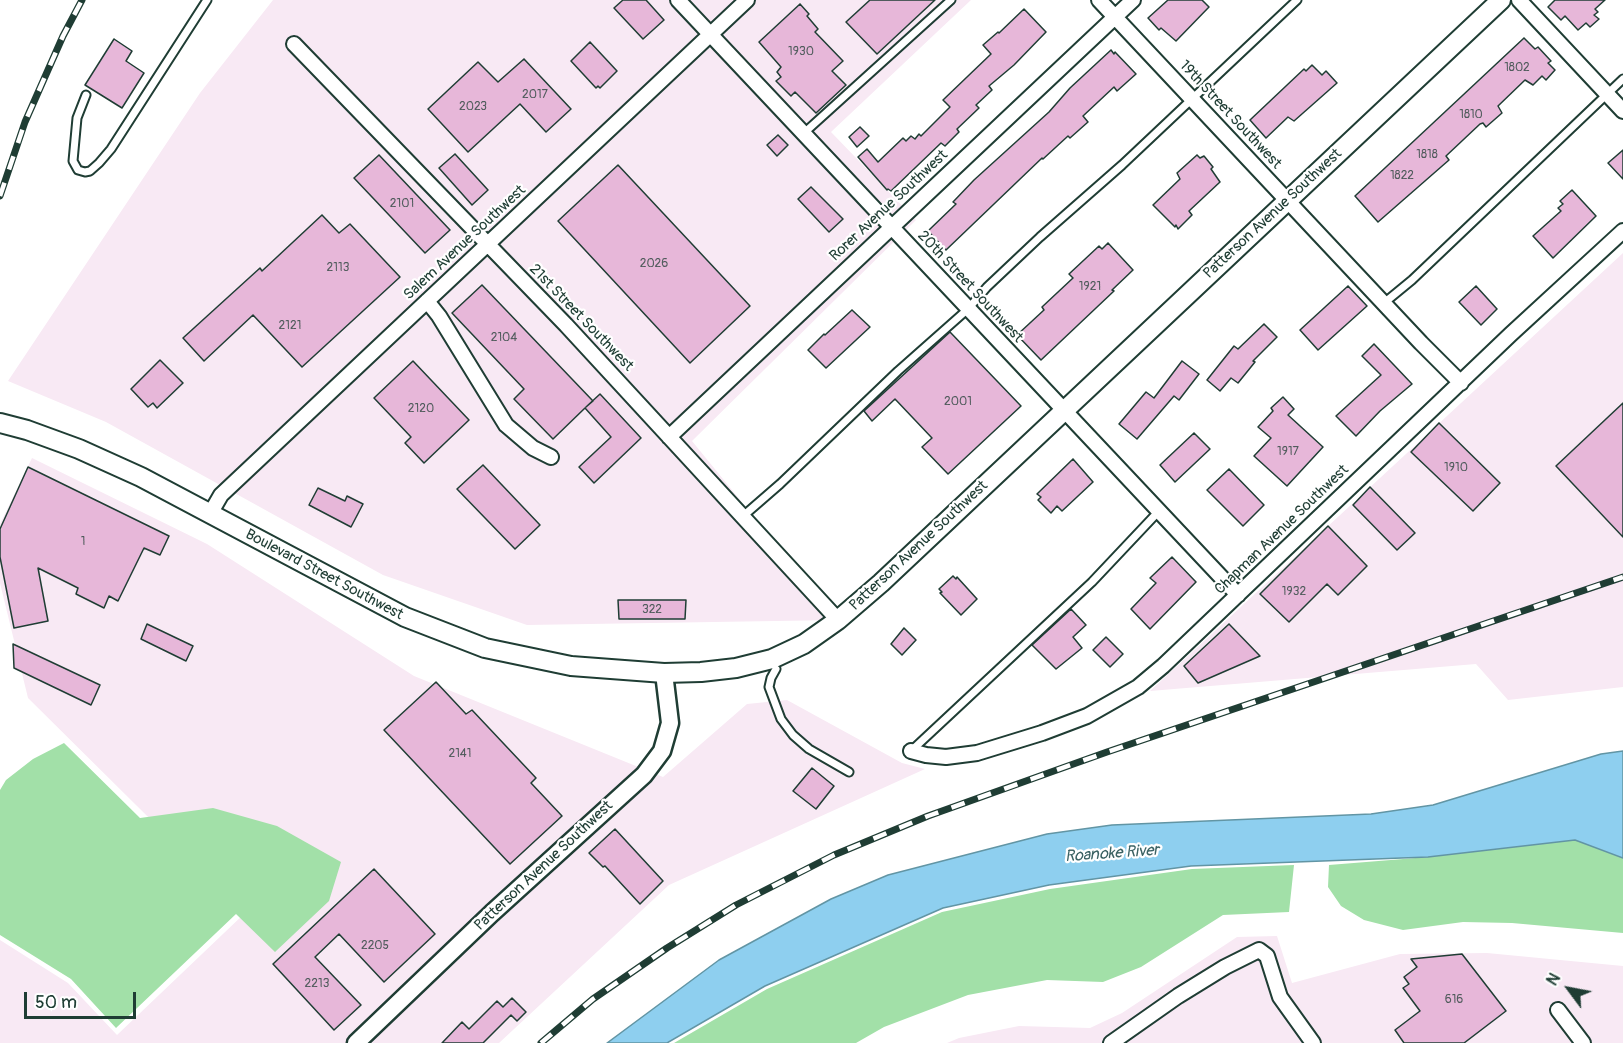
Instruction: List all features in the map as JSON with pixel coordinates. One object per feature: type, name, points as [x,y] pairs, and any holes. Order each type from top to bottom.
[{"type":"main road","name":"Patterson Avenue Southwest","points":[[664,673],[701,672],[774,664],[838,620],[881,583],[1501,0]]},
{"type":"main road","name":"Boulevard Street Southwest","points":[[0,423],[79,449],[141,477],[373,601],[449,636],[485,648],[572,666],[664,673]]},
{"type":"street","name":"20th Street Southwest","points":[[678,0],[1238,595]]},
{"type":"street","name":"Salem Avenue Southwest","points":[[210,514],[221,495],[747,0]]},
{"type":"street","name":"19th Street Southwest","points":[[1099,0],[1461,383]]},
{"type":"street","name":"Rorer Avenue Southwest","points":[[669,437],[1133,0]]},
{"type":"street","points":[[1519,0],[1623,111]]},
{"type":"street","name":"21st Street Southwest","points":[[294,44],[566,325],[838,620]]},
{"type":"street","name":"Chapman Avenue Southwest","points":[[911,751],[946,757],[965,756],[1042,733],[1087,716],[1137,687],[1163,666],[1623,231]]},
{"type":"street","points":[[427,301],[439,316],[506,425],[520,439],[551,457]]},
{"type":"street","name":"Patterson Avenue Southwest","points":[[356,1043],[492,913],[644,774],[662,751],[670,723],[664,673]]},
{"type":"street","points":[[1110,1043],[1178,996],[1225,967],[1259,950],[1267,956],[1280,997],[1313,1043]]},
{"type":"street","points":[[1558,1010],[1582,1043]]},
{"type":"lane","points":[[87,95],[77,118],[73,161],[78,170],[85,172],[90,171],[111,149],[207,0]]},
{"type":"lane","points":[[804,133],[951,0]]},
{"type":"lane","points":[[742,517],[968,309],[987,287],[1192,100],[1297,0]]},
{"type":"lane","points":[[1384,303],[1412,280],[1623,79]]},
{"type":"lane","points":[[911,751],[1092,582],[1159,511]]},
{"type":"lane","points":[[774,664],[769,687],[781,718],[793,735],[809,749],[849,772]]},
{"type":"shaded area","points":[[273,0],[971,0],[831,132],[916,220],[692,441],[838,620],[527,625],[383,575],[106,422],[8,381],[200,93]]},
{"type":"shaded area","points":[[1623,253],[1623,687],[1508,700],[1476,664],[1150,691]]},
{"type":"shaded area","points":[[32,458],[207,544],[414,676],[663,777],[747,704],[787,700],[902,763],[925,769],[669,885],[499,1043],[0,1043],[0,940],[68,983],[117,1035],[245,913],[28,698],[0,583],[0,524]]},
{"type":"shaded area","points":[[1277,936],[1292,983],[1400,954],[1487,953],[1623,966],[1623,1043],[947,1043],[959,1038],[1019,1026],[1090,1028],[1122,1013],[1237,937]]},
{"type":"green space","points":[[64,743],[140,818],[213,808],[277,826],[341,862],[329,901],[275,952],[236,914],[116,1028],[71,979],[0,935],[0,790],[6,780],[33,759]]},
{"type":"green space","points":[[1575,840],[1623,858],[1623,933],[1512,923],[1463,922],[1403,930],[1364,920],[1341,906],[1328,887],[1329,865],[1428,857]]},
{"type":"green space","points":[[1294,865],[1289,912],[1223,915],[1141,967],[1103,982],[1047,980],[968,995],[884,1027],[856,1043],[674,1043],[767,989],[942,912],[1050,889],[1192,869]]},
{"type":"water","name":"Roanoke River","points":[[1623,751],[1623,858],[1575,840],[1428,857],[1191,866],[1049,885],[943,908],[765,986],[667,1043],[607,1043],[719,960],[831,899],[888,875],[1047,834],[1112,825],[1371,814],[1433,805],[1601,754]]},
{"type":"building","points":[[623,0],[646,0],[664,20],[643,39],[614,8]]},
{"type":"building","points":[[870,0],[935,0],[877,54],[846,22]]},
{"type":"building","points":[[1168,0],[1202,0],[1209,7],[1176,41],[1161,28],[1159,30],[1148,18]]},
{"type":"building","points":[[1555,0],[1605,0],[1595,9],[1598,12],[1594,15],[1599,19],[1590,27],[1586,23],[1578,30],[1565,16],[1561,20],[1548,7]]},
{"type":"building","points":[[800,4],[818,29],[815,32],[843,61],[832,71],[846,85],[816,113],[795,92],[791,96],[776,81],[781,77],[777,72],[781,67],[759,42]]},
{"type":"building","points":[[1024,9],[1046,32],[1014,65],[989,86],[992,90],[976,105],[979,108],[957,129],[959,132],[945,146],[941,143],[891,191],[887,190],[858,157],[867,149],[878,162],[903,138],[906,141],[911,136],[915,139],[919,134],[921,136],[950,107],[943,100],[991,54],[983,45]]},
{"type":"building","points":[[1524,38],[1535,49],[1538,47],[1551,61],[1548,63],[1555,70],[1546,80],[1542,76],[1533,85],[1525,80],[1498,106],[1502,113],[1486,127],[1483,123],[1480,124],[1446,156],[1449,160],[1378,222],[1355,196]]},
{"type":"building","points":[[114,39],[132,51],[126,61],[144,73],[122,108],[85,85]]},
{"type":"building","points":[[590,42],[617,71],[600,88],[598,86],[596,88],[571,61]]},
{"type":"building","points":[[1111,50],[1136,74],[1117,91],[1114,87],[1083,116],[1088,122],[1042,158],[946,250],[928,231],[956,204],[953,202],[974,180],[1049,112],[1070,88]]},
{"type":"building","points":[[524,59],[571,109],[546,132],[520,104],[468,152],[428,109],[478,62],[498,82]]},
{"type":"building","points":[[1312,65],[1322,75],[1326,71],[1337,83],[1294,121],[1288,117],[1266,138],[1250,120],[1304,69],[1306,71]]},
{"type":"building","points":[[860,127],[869,136],[857,147],[849,137]]},
{"type":"building","points":[[778,135],[788,145],[777,156],[767,145]]},
{"type":"building","points":[[1623,150],[1623,179],[1608,163]]},
{"type":"building","points":[[455,154],[488,190],[472,205],[439,168]]},
{"type":"building","points":[[379,155],[450,230],[425,253],[354,178]]},
{"type":"building","points":[[1197,155],[1200,158],[1204,156],[1213,167],[1211,169],[1220,182],[1189,211],[1192,215],[1178,229],[1153,205],[1180,179],[1177,173]]},
{"type":"building","points":[[618,165],[750,306],[690,363],[558,221]]},
{"type":"building","points":[[811,187],[843,219],[829,232],[798,199]]},
{"type":"building","points":[[1572,190],[1596,216],[1553,258],[1533,236],[1561,211],[1558,208],[1563,204],[1560,201]]},
{"type":"building","points":[[322,215],[339,233],[350,224],[400,277],[302,367],[253,315],[204,361],[183,338],[260,268],[262,271]]},
{"type":"building","points":[[1108,243],[1133,270],[1041,360],[1017,335],[1073,278],[1069,274],[1099,246],[1102,249]]},
{"type":"building","points":[[482,285],[593,401],[600,394],[641,438],[594,483],[579,467],[611,437],[585,408],[553,439],[514,399],[524,389],[452,313]]},
{"type":"building","points":[[1348,286],[1367,306],[1318,350],[1300,330]]},
{"type":"building","points":[[1476,286],[1497,309],[1481,325],[1459,302]]},
{"type":"building","points":[[852,310],[870,327],[826,368],[808,350]]},
{"type":"building","points":[[1264,324],[1277,337],[1253,361],[1255,362],[1238,383],[1231,378],[1220,391],[1207,380],[1234,346],[1238,349]]},
{"type":"building","points":[[950,332],[1021,406],[948,474],[922,447],[932,438],[895,399],[872,421],[864,411]]},
{"type":"building","points":[[1374,344],[1412,384],[1380,411],[1356,436],[1336,416],[1381,375],[1362,356]]},
{"type":"building","points":[[160,360],[183,383],[157,408],[153,403],[148,407],[131,389]]},
{"type":"building","points":[[413,361],[469,420],[424,463],[405,443],[411,437],[374,398]]},
{"type":"building","points":[[1182,361],[1199,374],[1179,400],[1174,396],[1137,439],[1119,424],[1146,392],[1154,398]]},
{"type":"building","points":[[1283,397],[1294,409],[1288,415],[1323,447],[1287,486],[1254,456],[1271,438],[1258,427],[1273,411],[1271,408]]},
{"type":"building","points":[[1623,403],[1623,537],[1556,466]]},
{"type":"building","points":[[1439,423],[1500,483],[1473,511],[1411,452]]},
{"type":"building","points":[[1194,433],[1210,449],[1175,482],[1160,465]]},
{"type":"building","points":[[1073,459],[1093,482],[1062,511],[1057,506],[1051,513],[1038,500],[1041,497],[1037,494]]},
{"type":"building","points":[[483,465],[540,525],[515,549],[457,489]]},
{"type":"building","points":[[28,467],[169,536],[160,555],[144,548],[118,601],[109,596],[104,608],[76,594],[78,588],[38,568],[48,621],[14,628],[0,557],[0,529]]},
{"type":"building","points":[[1229,469],[1264,505],[1243,526],[1207,490]]},
{"type":"building","points":[[1370,487],[1415,533],[1397,550],[1353,505]]},
{"type":"building","points":[[318,488],[345,501],[347,496],[363,504],[351,527],[309,505]]},
{"type":"building","points":[[1328,526],[1367,566],[1338,595],[1327,584],[1289,622],[1260,594]]},
{"type":"building","points":[[1172,557],[1196,582],[1150,629],[1131,609],[1156,583],[1150,578]]},
{"type":"building","points":[[953,576],[956,579],[957,577],[977,599],[961,615],[940,593],[942,592],[939,589]]},
{"type":"building","points":[[618,600],[686,600],[685,619],[619,619]]},
{"type":"building","points":[[1071,609],[1086,625],[1073,637],[1082,648],[1056,669],[1032,645]]},
{"type":"building","points":[[147,624],[193,646],[186,661],[141,639]]},
{"type":"building","points":[[1229,624],[1260,656],[1198,683],[1184,666]]},
{"type":"building","points":[[904,628],[916,640],[902,655],[891,644]]},
{"type":"building","points":[[1106,637],[1123,654],[1110,667],[1093,650]]},
{"type":"building","points":[[13,644],[100,685],[91,705],[14,668]]},
{"type":"building","points":[[436,682],[466,714],[472,710],[536,778],[531,783],[562,816],[510,864],[384,730]]},
{"type":"building","points":[[812,768],[834,786],[816,809],[793,791]]},
{"type":"building","points":[[615,829],[663,881],[640,904],[605,866],[603,867],[589,853]]},
{"type":"building","points":[[374,869],[435,934],[384,982],[339,934],[315,957],[361,1005],[334,1030],[273,964]]},
{"type":"building","points":[[1462,954],[1506,1011],[1464,1043],[1404,1043],[1395,1030],[1420,1011],[1403,988],[1409,984],[1404,977],[1417,967],[1411,959]]},
{"type":"building","points":[[512,998],[526,1012],[517,1021],[511,1015],[483,1043],[442,1043],[462,1022],[469,1029],[497,1001],[503,1007]]},
{"type":"railway","points":[[0,196],[25,122],[63,36],[82,0]]},
{"type":"railway","points":[[541,1043],[593,999],[667,948],[736,905],[834,855],[928,816],[1107,752],[1623,577]]}]
